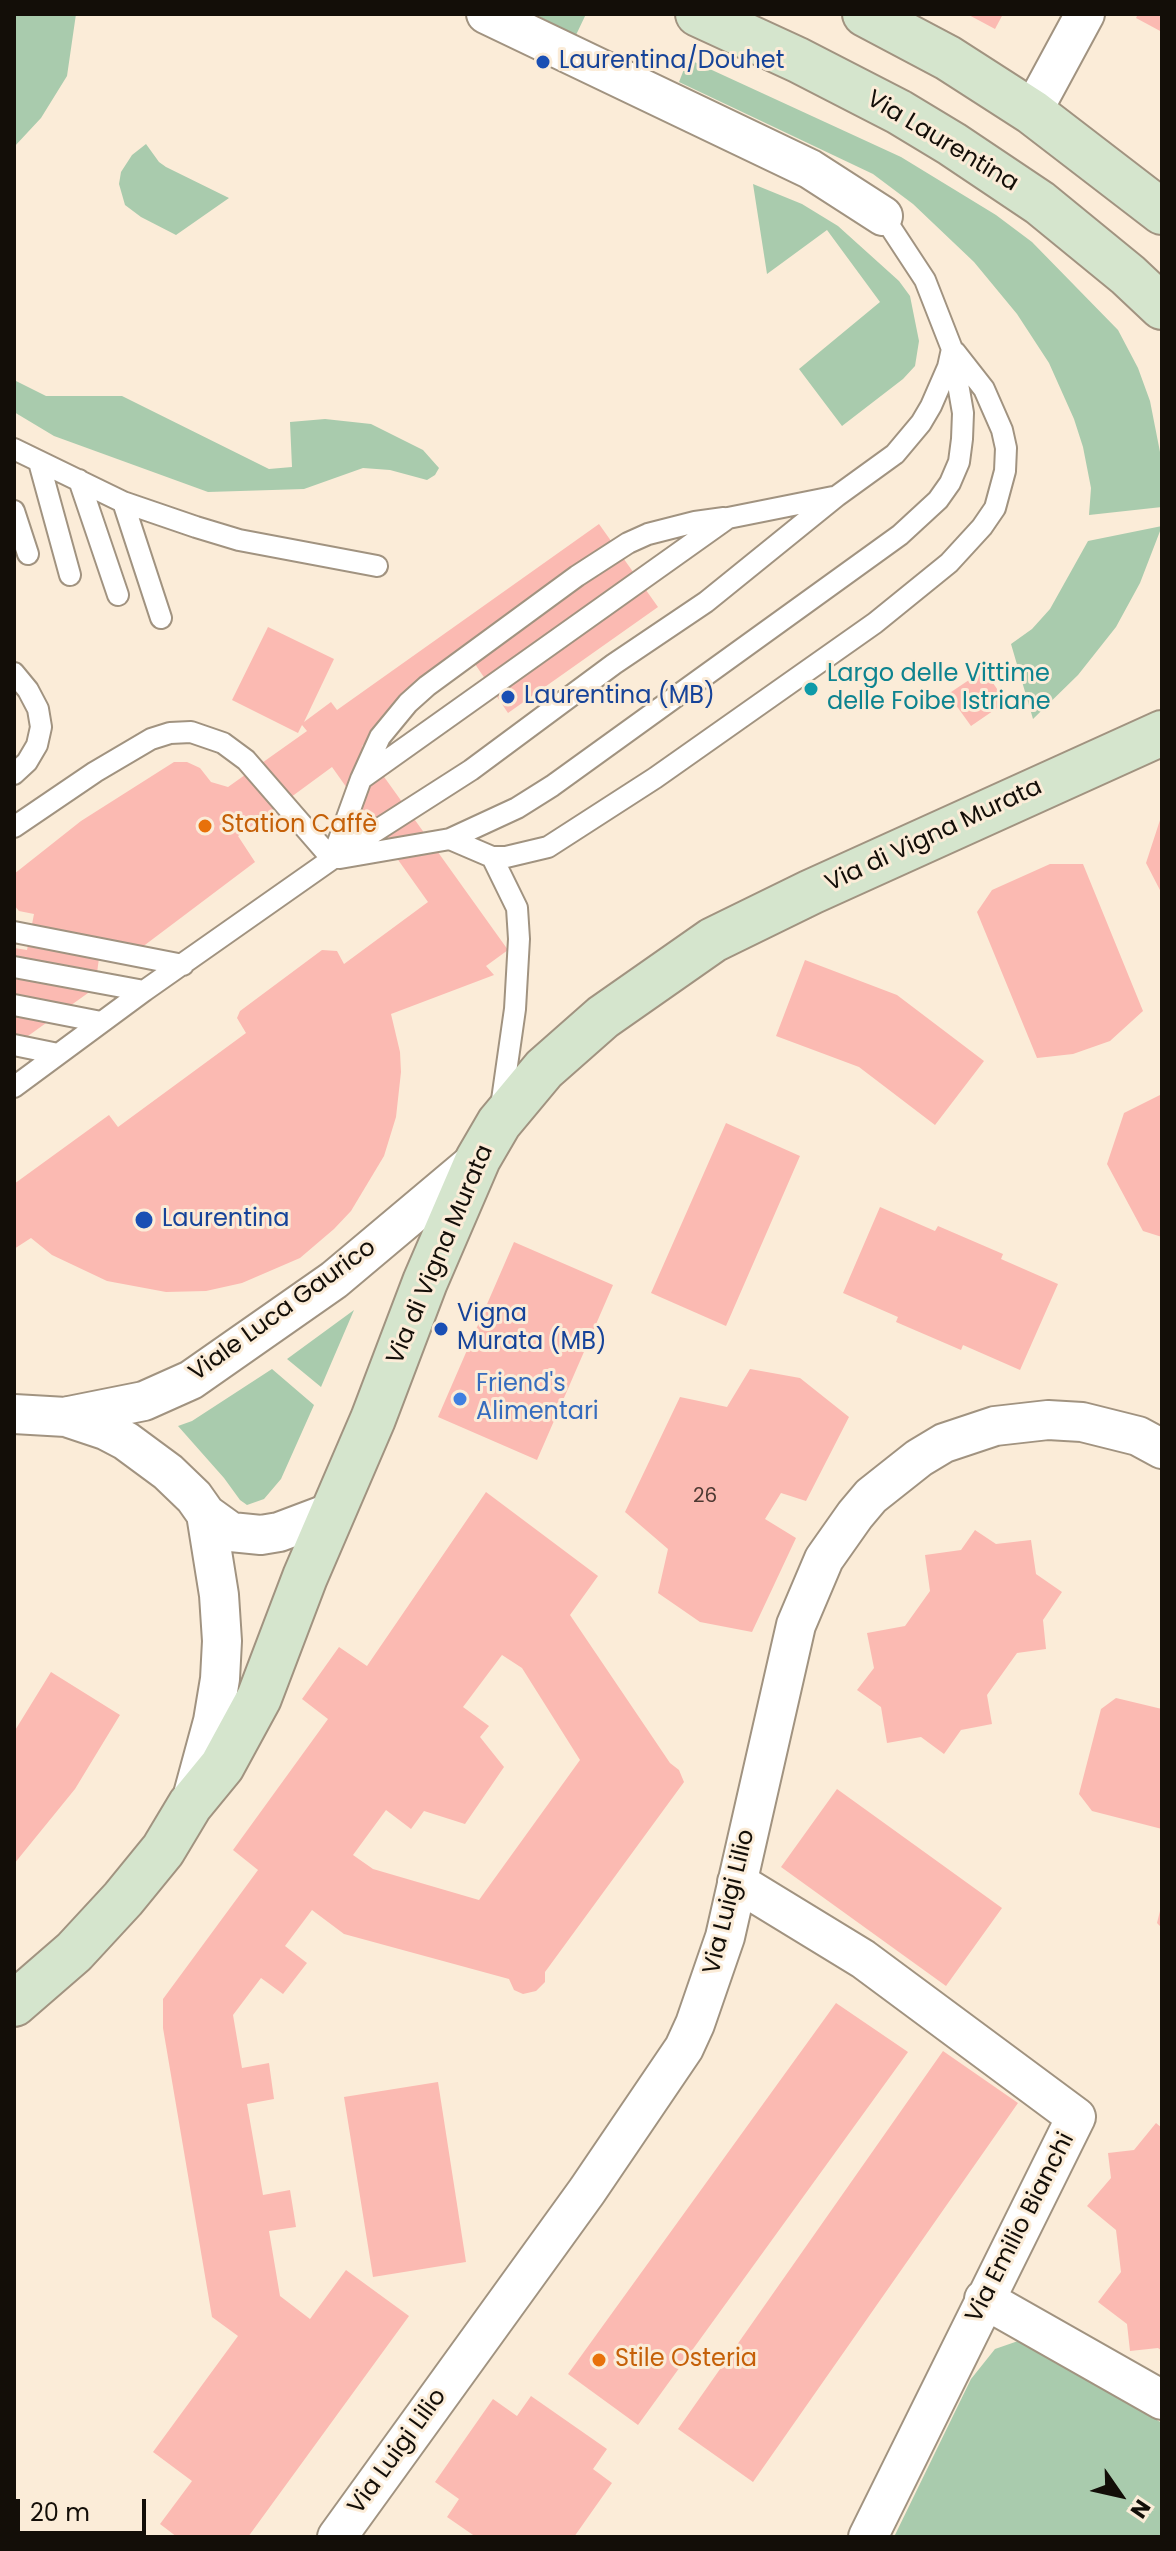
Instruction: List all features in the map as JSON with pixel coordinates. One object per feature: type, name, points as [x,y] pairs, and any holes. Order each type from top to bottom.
[{"type":"main road","name":"Via Laurentina","points":[[698,14],[798,60],[899,112],[952,144],[1020,188],[1128,275],[1162,307]]},
{"type":"main road","points":[[865,14],[948,58],[1032,112],[1162,212]]},
{"type":"main road","name":"Via di Vigna Murata","points":[[14,2004],[74,1952],[123,1899],[163,1850],[190,1805],[222,1766],[259,1698],[332,1512],[373,1419],[425,1282],[488,1141],[544,1069],[584,1032],[713,940],[811,892],[1162,733]]},
{"type":"street","points":[[486,14],[810,169],[883,216]]},
{"type":"street","points":[[1032,112],[1085,14]]},
{"type":"street","name":"Viale Luca Gaurico","points":[[14,1414],[66,1417],[144,1401],[191,1380],[334,1280],[488,1141]]},
{"type":"street","name":"Viale Luca Gaurico","points":[[66,1417],[105,1430],[150,1458],[194,1497],[206,1514],[231,1532],[261,1535],[279,1532],[332,1512]]},
{"type":"street","name":"Via Luigi Lilio","points":[[337,2537],[587,2191],[670,2071],[695,2024],[711,1981],[737,1882],[796,1625],[824,1559],[871,1496],[895,1474],[944,1443],[1020,1421],[1059,1421],[1106,1427],[1138,1436],[1162,1449]]},
{"type":"street","points":[[190,1805],[213,1721],[220,1667],[219,1595],[206,1514]]},
{"type":"street","name":"Via Emilio Bianchi","points":[[737,1882],[863,1959],[1076,2117],[868,2537]]},
{"type":"street","points":[[984,2299],[1162,2400]]},
{"type":"lane","points":[[332,859],[450,839],[488,823],[552,786],[900,535],[938,500],[959,462],[962,439],[963,413],[952,349],[925,280],[883,216]]},
{"type":"lane","points":[[16,1084],[332,859],[471,770],[614,664],[706,602],[837,496],[895,454],[921,423],[940,386],[952,349]]},
{"type":"lane","points":[[450,839],[492,857],[506,857],[548,847],[655,778],[875,623],[936,575],[965,547],[995,508],[1005,471],[1006,448],[1002,430],[984,389],[952,349]]},
{"type":"lane","points":[[14,449],[123,502],[239,540],[377,566]]},
{"type":"lane","points":[[39,462],[70,575]]},
{"type":"lane","points":[[79,480],[118,595]]},
{"type":"lane","points":[[332,859],[380,737],[408,703],[577,576],[628,543],[648,534],[695,522],[837,496]]},
{"type":"lane","points":[[123,502],[161,618]]},
{"type":"lane","points":[[14,511],[28,554]]},
{"type":"lane","points":[[361,779],[728,518]]},
{"type":"lane","points":[[14,673],[38,709],[41,727],[37,745],[27,762],[14,774]]},
{"type":"lane","points":[[14,827],[95,772],[151,739],[170,733],[191,732],[223,743],[246,760],[332,859]]},
{"type":"lane","points":[[488,1141],[517,995],[519,939],[517,908],[492,857]]},
{"type":"lane","points":[[14,932],[183,965]]},
{"type":"lane","points":[[14,967],[144,991]]},
{"type":"lane","points":[[14,1005],[101,1022]]},
{"type":"lane","points":[[14,1045],[58,1054]]},
{"type":"green space","points":[[14,14],[76,14],[67,76],[41,118],[14,147]]},
{"type":"green space","points":[[534,14],[586,14],[576,35]]},
{"type":"green space","points":[[688,59],[901,157],[996,215],[1032,242],[1118,330],[1138,368],[1150,401],[1160,452],[1162,507],[1089,515],[1091,488],[1083,447],[1049,363],[1017,314],[974,262],[913,204],[873,174],[679,82]]},
{"type":"green space","points":[[146,144],[166,167],[229,198],[176,235],[141,217],[125,205],[119,184],[121,172],[132,155]]},
{"type":"green space","points":[[753,184],[802,204],[838,226],[899,281],[910,296],[919,341],[915,366],[903,379],[842,426],[799,369],[880,302],[827,230],[767,274]]},
{"type":"green space","points":[[14,380],[46,396],[122,396],[269,469],[292,467],[290,422],[325,419],[371,424],[423,450],[439,468],[427,480],[390,470],[363,468],[304,489],[208,492],[54,436],[14,412]]},
{"type":"green space","points":[[1162,526],[1140,583],[1116,627],[1078,675],[1033,719],[1011,644],[1032,629],[1050,609],[1088,541]]},
{"type":"green space","points":[[354,1310],[321,1387],[287,1359]]},
{"type":"green space","points":[[272,1369],[314,1405],[281,1479],[264,1499],[247,1505],[178,1426],[192,1421]]},
{"type":"green space","points":[[1021,2340],[1162,2423],[1162,2537],[894,2537],[971,2379],[995,2349]]},
{"type":"building","points":[[967,14],[1003,14],[995,29]]},
{"type":"building","points":[[1138,14],[1162,14],[1162,32],[1136,18]]},
{"type":"building","points":[[599,524],[658,607],[508,713],[475,664],[362,746],[508,950],[486,966],[494,975],[391,1014],[400,1052],[401,1072],[396,1117],[384,1156],[351,1211],[300,1258],[242,1283],[206,1291],[166,1292],[107,1281],[52,1255],[31,1238],[14,1249],[14,1184],[109,1115],[118,1127],[246,1033],[237,1018],[240,1011],[322,950],[337,951],[344,964],[428,902],[332,767],[238,836],[255,862],[121,963],[101,943],[95,988],[14,1046],[14,948],[27,950],[34,914],[19,911],[14,905],[14,874],[81,821],[174,762],[187,762],[200,768],[211,782],[228,787],[307,731],[302,725],[298,733],[232,700],[268,627],[334,659],[304,722],[331,702],[337,710]]},
{"type":"building","points":[[984,670],[1006,702],[971,726],[948,694]]},
{"type":"building","points":[[1162,817],[1162,894],[1146,863]]},
{"type":"building","points":[[1050,864],[1083,864],[1143,1011],[1110,1041],[1073,1054],[1037,1058],[977,912],[992,890]]},
{"type":"building","points":[[805,960],[897,995],[984,1061],[935,1125],[859,1067],[776,1036]]},
{"type":"building","points":[[1162,1094],[1162,1237],[1143,1231],[1107,1164],[1124,1113]]},
{"type":"building","points":[[726,1123],[800,1156],[726,1326],[651,1293]]},
{"type":"building","points":[[880,1207],[935,1231],[938,1226],[1003,1254],[1001,1259],[1058,1284],[1020,1370],[963,1345],[961,1350],[896,1322],[898,1317],[843,1293]]},
{"type":"building","points":[[514,1242],[613,1285],[537,1460],[438,1417]]},
{"type":"building","points":[[750,1369],[800,1378],[849,1417],[806,1501],[781,1493],[765,1519],[796,1538],[752,1632],[700,1622],[658,1593],[668,1549],[625,1512],[680,1397],[727,1407]]},
{"type":"building","points":[[486,1492],[598,1576],[570,1615],[670,1763],[679,1770],[684,1782],[545,1972],[545,1982],[536,1991],[523,1994],[514,1990],[509,1979],[344,1934],[312,1910],[285,1946],[307,1963],[283,1994],[261,1978],[233,2015],[242,2068],[269,2063],[274,2099],[247,2104],[263,2195],[290,2190],[296,2227],[269,2231],[280,2296],[310,2319],[346,2270],[409,2316],[248,2537],[177,2537],[160,2524],[192,2481],[153,2452],[238,2336],[212,2317],[163,2028],[163,1999],[258,1870],[233,1850],[328,1719],[302,1699],[339,1647],[367,1666]],"holes":[[[502,1655],[522,1668],[580,1760],[479,1900],[373,1869],[353,1855],[386,1810],[411,1829],[424,1811],[465,1824],[504,1767],[480,1737],[489,1726],[463,1707]]]},
{"type":"building","points":[[975,1530],[996,1544],[1031,1540],[1036,1574],[1062,1592],[1043,1620],[1046,1649],[1017,1653],[987,1695],[992,1724],[961,1730],[944,1754],[921,1737],[887,1743],[881,1707],[857,1690],[874,1668],[867,1633],[905,1626],[930,1591],[925,1555],[961,1550]]},
{"type":"building","points":[[51,1672],[120,1715],[75,1789],[14,1864],[14,1732]]},
{"type":"building","points":[[1116,1698],[1162,1709],[1162,1829],[1092,1811],[1079,1794],[1101,1709]]},
{"type":"building","points":[[837,1789],[1002,1908],[946,1986],[781,1867]]},
{"type":"building","points":[[1162,1907],[1162,1928],[1157,1923]]},
{"type":"building","points":[[836,2003],[908,2052],[638,2425],[568,2374]]},
{"type":"building","points":[[943,2051],[1018,2103],[753,2482],[678,2429]]},
{"type":"building","points":[[438,2082],[466,2262],[373,2277],[344,2097]]},
{"type":"building","points":[[1156,2123],[1162,2128],[1162,2351],[1158,2348],[1130,2351],[1127,2324],[1098,2302],[1121,2272],[1116,2230],[1087,2206],[1111,2178],[1108,2153],[1134,2150]]},
{"type":"building","points":[[531,2396],[607,2449],[593,2469],[612,2483],[574,2537],[476,2537],[447,2517],[459,2499],[435,2482],[493,2399],[517,2416]]},
{"type":"place","name":"Laurentina/Douhet","points":[[543,62]]},
{"type":"place","name":"Largo delle Vittime delle Foibe Istriane","points":[[811,689]]},
{"type":"place","name":"Laurentina (MB)","points":[[508,697]]},
{"type":"place","name":"Station Caffè","points":[[205,826]]},
{"type":"place","name":"Laurentina","points":[[144,1220]]},
{"type":"place","name":"Vigna Murata (MB)","points":[[441,1329]]},
{"type":"place","name":"Friend's Alimentari","points":[[460,1399]]},
{"type":"place","name":"Stile Osteria","points":[[599,2360]]}]
